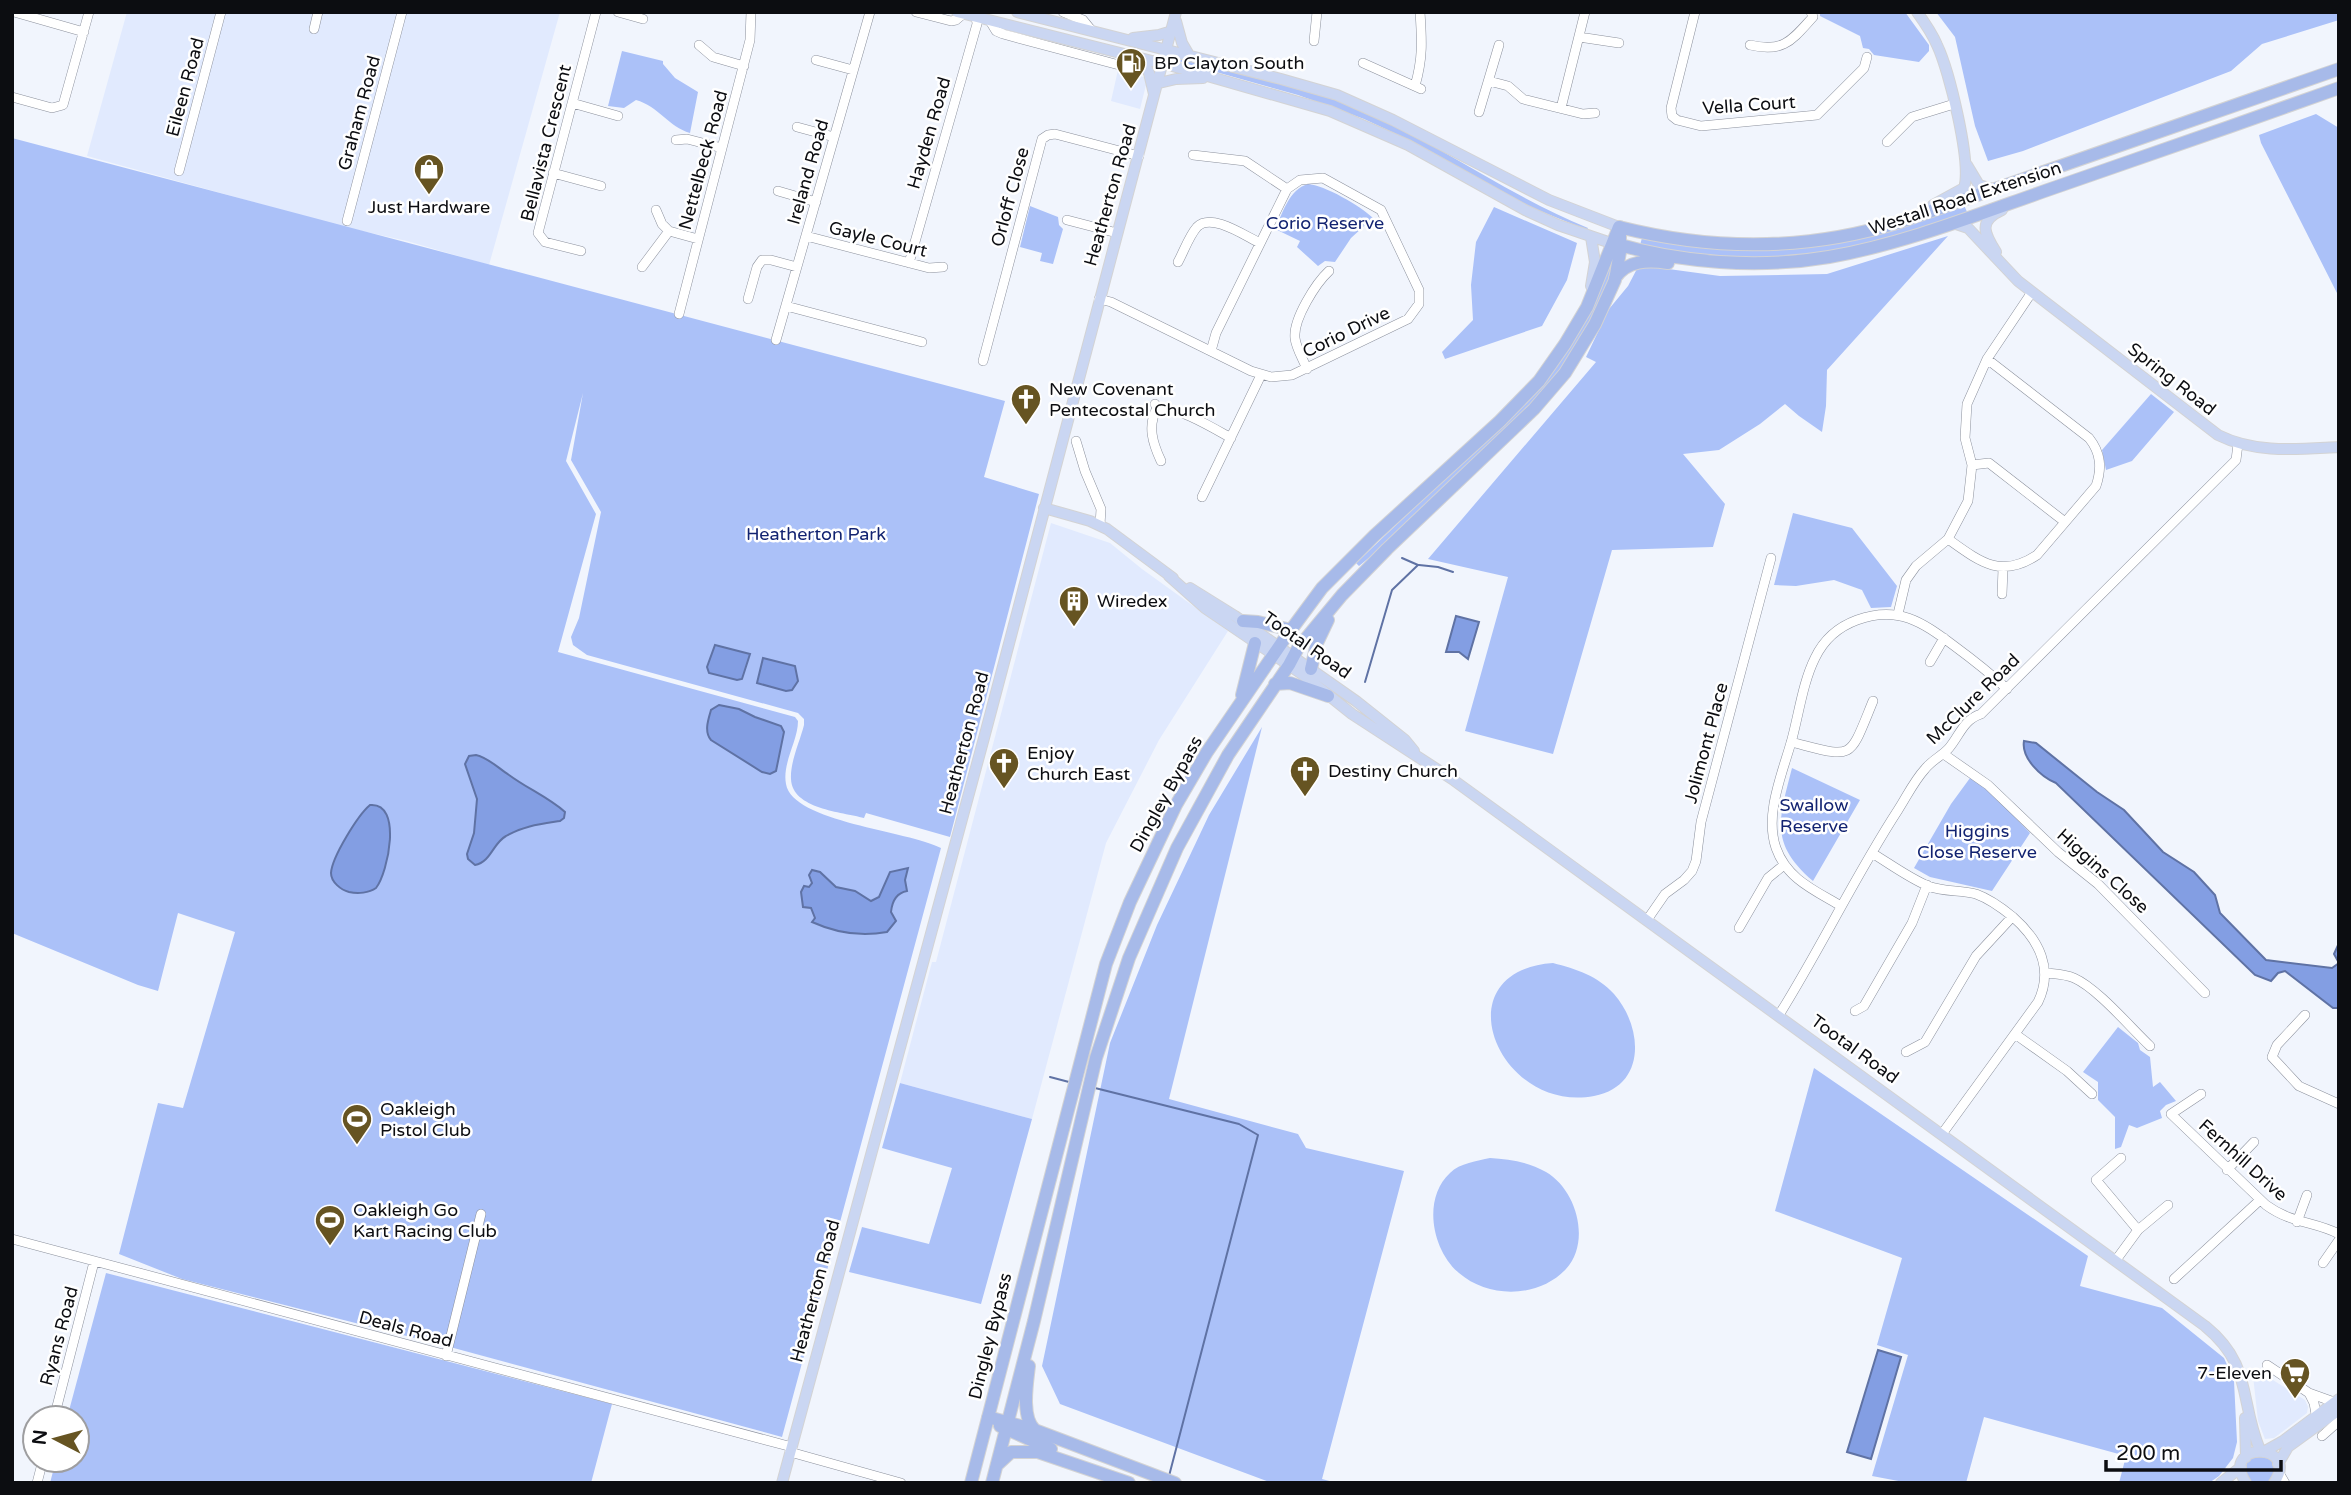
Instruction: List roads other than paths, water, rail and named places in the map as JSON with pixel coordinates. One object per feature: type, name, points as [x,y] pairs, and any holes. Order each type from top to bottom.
[{"type":"highway","name":"Westall Road Extension","points":[[1620,227],[1681,240],[1736,245],[1803,243],[1869,231],[2339,69]]},
{"type":"highway","name":"Westall Road Extension","points":[[1616,244],[1682,258],[1734,262],[1776,262],[1828,257],[1894,242],[1952,223],[2339,88]]},
{"type":"highway","points":[[1616,244],[1620,227]]},
{"type":"highway","name":"Dingley Bypass","points":[[993,1476],[1034,1321],[1088,1087],[1120,982],[1164,874],[1213,781],[1298,648],[1342,595],[1433,503],[1549,393],[1584,343],[1600,314],[1615,280],[1616,244]]},
{"type":"highway","name":"Dingley Bypass","points":[[971,1483],[1106,964],[1157,841],[1191,778],[1322,587],[1500,421],[1539,381],[1587,307],[1616,244]]},
{"type":"highway","points":[[1615,280],[1625,267],[1639,262],[1707,266],[1734,262]]},
{"type":"highway","points":[[1311,669],[1321,633],[1342,595]]},
{"type":"highway","points":[[1244,621],[1291,630]]},
{"type":"highway","points":[[1238,706],[1255,643]]},
{"type":"highway","points":[[1275,684],[1290,683],[1328,696]]},
{"type":"highway","points":[[1034,1321],[1027,1398],[1028,1420],[1035,1430]]},
{"type":"highway","points":[[988,1418],[1114,1478]]},
{"type":"highway","points":[[1007,1426],[1035,1430],[1171,1481]]},
{"type":"highway","points":[[993,1476],[1007,1453],[1024,1451],[1041,1453],[1129,1483]]},
{"type":"main road","name":"Westall Road Extension","points":[[1017,12],[1302,84],[1393,120],[1559,204],[1620,227]]},
{"type":"main road","points":[[1869,231],[1942,202],[1964,188],[1966,162],[1941,54],[1917,12]]},
{"type":"main road","name":"Westall Road Extension","points":[[960,13],[977,15],[990,21],[1216,78],[1330,111],[1408,145],[1525,210],[1591,237],[1616,244]]},
{"type":"main road","points":[[1175,15],[1182,43],[1189,55]]},
{"type":"main road","name":"Heatherton Road","points":[[782,1483],[1164,65],[1175,15]]},
{"type":"main road","points":[[1123,39],[1172,31]]},
{"type":"main road","points":[[1140,60],[1149,73],[1155,98]]},
{"type":"main road","points":[[1159,83],[1176,79],[1216,78]]},
{"type":"main road","points":[[1966,162],[1979,185],[1993,189]]},
{"type":"main road","name":"Spring Road","points":[[2009,272],[1987,237],[1986,223],[1997,212],[2049,189]]},
{"type":"main road","name":"Spring Road","points":[[1952,223],[1968,228],[2009,272],[2032,292],[2205,427],[2238,444],[2277,449],[2339,447]]},
{"type":"main road","points":[[1587,307],[1595,267],[1591,237]]},
{"type":"main road","name":"Tootal Road","points":[[1044,508],[1100,525],[1169,576],[1205,608],[1255,643],[1277,651]]},
{"type":"main road","name":"Tootal Road","points":[[1169,576],[1244,621],[1328,696],[1399,746],[1415,754],[1779,1015],[2116,1260],[2222,1341],[2239,1366],[2254,1435],[2263,1451]]},
{"type":"main road","name":"Tootal Road","points":[[1291,661],[1311,669],[1405,740],[1415,754]]},
{"type":"main road","name":"Tootal Road","points":[[2246,1396],[2243,1462],[2246,1483]]},
{"type":"main road","points":[[2221,1483],[2253,1452],[2263,1451],[2283,1441],[2333,1411]]},
{"type":"main road","points":[[2279,1476],[2288,1447],[2333,1411]]},
{"type":"main road","points":[[2263,1451],[2274,1456],[2279,1476]]},
{"type":"street","points":[[14,12],[84,32]]},
{"type":"street","points":[[12,97],[52,108],[63,105],[89,12]]},
{"type":"street","name":"Eileen Road","points":[[179,171],[221,12]]},
{"type":"street","points":[[314,29],[318,12]]},
{"type":"street","name":"Graham Road","points":[[346,221],[402,12]]},
{"type":"street","name":"Bellavista Crescent","points":[[581,251],[545,242],[539,237],[539,230],[596,12]]},
{"type":"street","points":[[618,12],[643,19]]},
{"type":"street","name":"Nettelbeck Road","points":[[678,314],[744,66],[751,35],[751,12]]},
{"type":"street","name":"Ireland Road","points":[[776,340],[870,12]]},
{"type":"street","points":[[916,12],[951,21],[956,20],[960,13]]},
{"type":"street","points":[[1063,12],[1083,20],[1092,31]]},
{"type":"street","points":[[1314,41],[1317,12]]},
{"type":"street","points":[[1363,63],[1418,87],[1423,46],[1420,12]]},
{"type":"street","points":[[1561,108],[1585,12]]},
{"type":"street","name":"Vella Court","points":[[1695,12],[1671,108],[1672,116],[1677,120],[1701,126],[1817,115],[1864,68],[1867,57]]},
{"type":"street","points":[[1750,45],[1762,48],[1780,47],[1790,42],[1813,17],[1811,12]]},
{"type":"street","name":"Hayden Road","points":[[909,263],[977,15]]},
{"type":"street","points":[[1579,37],[1619,43]]},
{"type":"street","points":[[699,45],[713,57],[744,66]]},
{"type":"street","points":[[1479,112],[1499,45]]},
{"type":"street","points":[[816,60],[853,70]]},
{"type":"street","points":[[1489,81],[1508,86],[1523,99],[1583,114],[1595,113]]},
{"type":"street","points":[[572,103],[618,116]]},
{"type":"street","points":[[1887,142],[1912,117],[1954,104]]},
{"type":"street","points":[[797,127],[834,138]]},
{"type":"street","name":"Orloff Close","points":[[983,361],[1042,139],[1053,134],[1139,156]]},
{"type":"street","points":[[676,140],[687,139],[722,148]]},
{"type":"street","points":[[1193,155],[1245,161],[1287,189],[1208,350]]},
{"type":"street","points":[[554,173],[601,186]]},
{"type":"street","name":"Corio Drive","points":[[1099,299],[1261,375],[1286,377],[1408,319],[1417,309],[1420,295],[1381,211],[1323,178],[1300,180],[1287,189]]},
{"type":"street","points":[[778,191],[816,202]]},
{"type":"street","points":[[656,210],[668,231],[698,239]]},
{"type":"street","points":[[1067,220],[1117,233]]},
{"type":"street","points":[[1178,262],[1194,231],[1207,221],[1216,222],[1260,243]]},
{"type":"street","points":[[642,267],[668,231]]},
{"type":"street","name":"Gayle Court","points":[[806,236],[929,268],[943,267]]},
{"type":"street","points":[[748,299],[761,261],[771,260],[797,267]]},
{"type":"street","points":[[1307,369],[1296,343],[1296,324],[1318,281],[1329,271]]},
{"type":"street","points":[[1898,614],[1906,580],[1916,566],[1948,539],[1968,501],[1972,465],[1965,438],[1967,404],[1987,359],[2032,292]]},
{"type":"street","points":[[786,306],[922,342]]},
{"type":"street","points":[[1948,539],[1977,559],[2003,569],[2025,563],[2037,555],[2096,486],[2099,475],[2100,461],[2096,447],[2089,438],[1987,359]]},
{"type":"street","points":[[1202,497],[1261,375]]},
{"type":"street","points":[[1161,461],[1151,433],[1156,406],[1193,419],[1231,438]]},
{"type":"street","points":[[1076,441],[1101,509],[1100,525]]},
{"type":"street","name":"McClure Road","points":[[1779,1015],[1872,853],[1924,769],[1949,748],[1965,724],[1981,714],[2007,689],[2230,466],[2235,460],[2238,444]]},
{"type":"street","points":[[1972,465],[1989,463],[2065,522]]},
{"type":"street","name":"Jolimont Place","points":[[1647,920],[1665,894],[1692,871],[1696,861],[1701,822],[1771,558]]},
{"type":"street","points":[[2003,569],[2003,594]]},
{"type":"street","points":[[1841,906],[1801,883],[1784,865],[1773,839],[1772,824],[1774,807],[1813,661],[1825,641],[1837,630],[1855,620],[1871,615],[1898,614],[1930,627],[2007,689]]},
{"type":"street","points":[[1930,662],[1944,638]]},
{"type":"street","points":[[1791,742],[1838,754],[1849,751],[1856,743],[1873,701]]},
{"type":"street","name":"Higgins Close","points":[[1941,755],[1945,755],[1988,785],[2057,852],[2098,884],[2205,993]]},
{"type":"street","points":[[1872,853],[1927,886],[1977,895],[1997,905],[2029,932],[2038,944],[2046,973],[2038,1002],[1942,1134]]},
{"type":"street","points":[[1739,928],[1768,878],[1784,865]]},
{"type":"street","points":[[1855,1011],[1864,1006],[1905,934],[1927,886]]},
{"type":"street","points":[[1906,1052],[1926,1042],[1976,956],[2012,917]]},
{"type":"street","points":[[2046,973],[2064,974],[2088,987],[2150,1046]]},
{"type":"street","points":[[2305,1015],[2268,1050],[2299,1086],[2339,1104]]},
{"type":"street","points":[[2015,1034],[2067,1071],[2092,1094]]},
{"type":"street","name":"Fernhill Drive","points":[[2201,1094],[2171,1114],[2227,1170],[2279,1214],[2339,1234]]},
{"type":"street","points":[[2227,1170],[2254,1142]]},
{"type":"street","points":[[2121,1158],[2096,1180],[2138,1230]]},
{"type":"street","points":[[2297,1222],[2307,1195]]},
{"type":"street","points":[[2174,1279],[2260,1200]]},
{"type":"street","points":[[2116,1260],[2138,1230],[2168,1205]]},
{"type":"street","points":[[446,1356],[481,1214]]},
{"type":"street","name":"Deals Road","points":[[12,1239],[791,1450],[901,1483]]},
{"type":"street","points":[[2323,1264],[2339,1240]]},
{"type":"street","name":"Ryans Road","points":[[58,1404],[94,1262]]},
{"type":"street","points":[[2267,1365],[2333,1411]]},
{"type":"street","points":[[2308,1393],[2314,1403],[2333,1411]]},
{"type":"street","points":[[2322,1436],[2333,1411]]},
{"type":"waterway","points":[[1365,682],[1392,590],[1418,565],[1402,558]]},
{"type":"waterway","points":[[1419,565],[1453,572]]},
{"type":"waterway","points":[[1050,1077],[1069,1082]]},
{"type":"waterway","points":[[1095,1088],[1239,1124],[1258,1135],[1169,1476]]},
{"type":"place","name":"BP Clayton South","points":[[1131,90]]},
{"type":"place","name":"Just Hardware","points":[[429,196]]},
{"type":"place","name":"New Covenant Pentecostal Church","points":[[1026,426]]},
{"type":"place","name":"Wiredex","points":[[1074,628]]},
{"type":"place","name":"Enjoy Church East","points":[[1004,790]]},
{"type":"place","name":"Destiny Church","points":[[1305,798]]},
{"type":"place","name":"Oakleigh Pistol Club","points":[[357,1146]]},
{"type":"place","name":"Oakleigh Go Kart Racing Club","points":[[330,1247]]},
{"type":"place","name":"7-Eleven","points":[[2295,1400]]},
{"type":"park label","name":"Corio Reserve","points":[[1325,223]]},
{"type":"park label","name":"Heatherton Park","points":[[816,534]]},
{"type":"park label","name":"Swallow Reserve","points":[[1814,815]]},
{"type":"park label","name":"Higgins Close Reserve","points":[[1977,841]]}]
